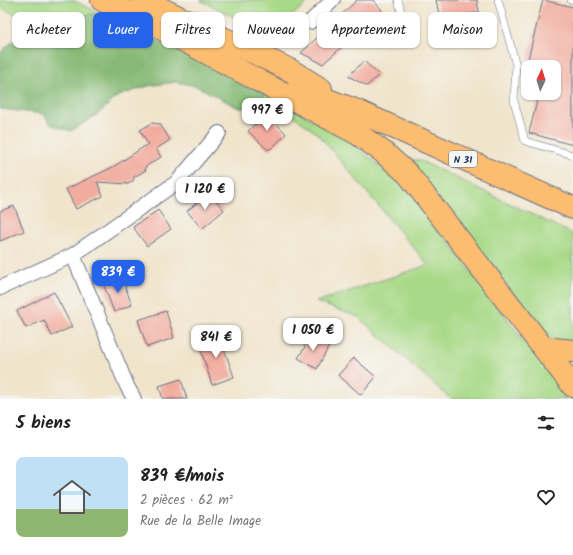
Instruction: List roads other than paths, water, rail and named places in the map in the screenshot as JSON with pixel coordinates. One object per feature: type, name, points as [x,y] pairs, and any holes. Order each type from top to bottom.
[{"type":"main road","name":"N 31","points":[[102,0],[128,12]]},
{"type":"main road","name":"N 31","points":[[143,0],[290,70],[354,110]]},
{"type":"main road","points":[[179,0],[290,70]]},
{"type":"main road","name":"N 31","points":[[153,24],[276,80],[354,110],[572,208]]},
{"type":"main road","points":[[153,24],[358,134],[383,152],[408,174],[573,386]]},
{"type":"main road","points":[[544,348],[570,352],[573,351]]},
{"type":"street","points":[[310,22],[333,0]]},
{"type":"street","points":[[0,288],[73,255],[177,182],[219,133]]},
{"type":"street","points":[[73,255],[127,386],[134,399]]},
{"type":"lane","points":[[398,0],[401,12]]},
{"type":"lane","points":[[498,0],[516,65],[514,101],[525,140],[573,155]]}]
